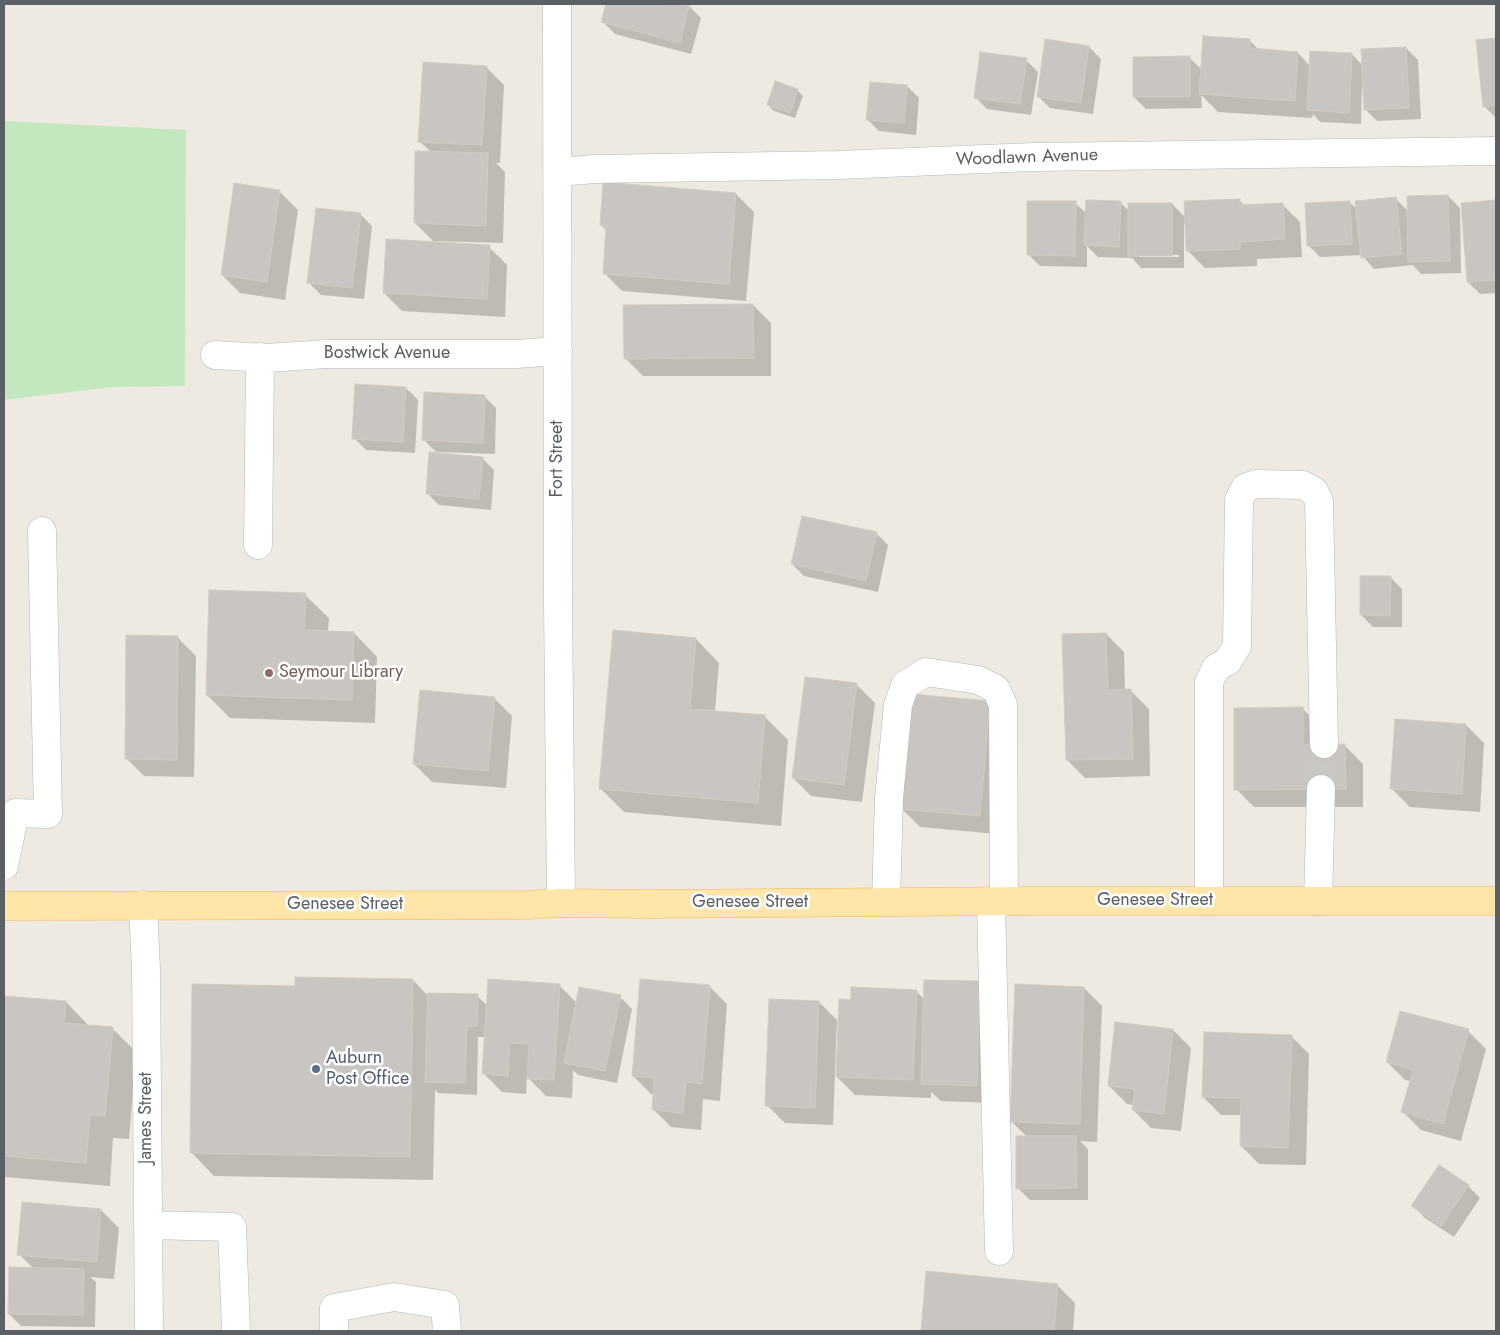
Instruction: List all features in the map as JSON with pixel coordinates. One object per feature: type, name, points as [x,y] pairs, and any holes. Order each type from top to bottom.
[{"type":"main road","name":"Genesee Street","points":[[4,906],[525,905],[561,903],[997,901],[1496,902]]},
{"type":"street","name":"Fort Street","points":[[557,9],[559,172],[557,214],[558,603],[561,903]]},
{"type":"street","name":"Woodlawn Avenue","points":[[559,172],[594,169],[838,165],[1033,157],[1496,151]]},
{"type":"street","name":"Bostwick Avenue","points":[[215,355],[260,357],[326,354],[516,354],[558,351]]},
{"type":"street","points":[[258,545],[260,357]]},
{"type":"street","points":[[1209,901],[1209,682],[1216,668],[1228,661],[1237,646],[1239,500],[1245,488],[1256,484],[1303,485],[1314,491],[1319,501],[1324,744]]},
{"type":"street","points":[[4,866],[15,813],[48,814],[42,531]]},
{"type":"street","points":[[886,902],[889,798],[898,705],[905,685],[926,672],[978,680],[996,689],[1003,705],[997,901],[999,1251]]},
{"type":"street","points":[[1318,901],[1322,789]]},
{"type":"street","name":"James Street","points":[[143,906],[146,970],[149,1331]]},
{"type":"street","points":[[148,1225],[232,1227],[236,1331]]},
{"type":"street","points":[[334,1331],[334,1308],[394,1297],[445,1305],[447,1331]]},
{"type":"green space","points":[[4,121],[186,130],[185,386],[112,387],[4,400]]},
{"type":"building","points":[[606,4],[689,5],[680,43],[601,22]]},
{"type":"building","points":[[1203,36],[1250,39],[1250,48],[1298,52],[1295,101],[1199,94]]},
{"type":"building","points":[[1496,38],[1496,105],[1483,107],[1476,40]]},
{"type":"building","points":[[1045,39],[1089,46],[1081,103],[1037,97]]},
{"type":"building","points":[[1406,47],[1409,108],[1364,110],[1361,49]]},
{"type":"building","points":[[1310,51],[1352,53],[1349,113],[1307,110]]},
{"type":"building","points":[[980,52],[1027,58],[1020,104],[974,98]]},
{"type":"building","points":[[1190,56],[1190,97],[1133,97],[1133,57]]},
{"type":"building","points":[[423,62],[487,66],[482,145],[418,142]]},
{"type":"building","points":[[775,81],[798,89],[790,113],[767,105]]},
{"type":"building","points":[[870,82],[907,85],[904,123],[866,120]]},
{"type":"building","points":[[415,151],[488,153],[486,226],[414,223]]},
{"type":"building","points":[[603,182],[736,193],[729,284],[603,274],[606,226],[600,225]]},
{"type":"building","points":[[234,183],[280,190],[267,282],[221,275]]},
{"type":"building","points":[[1448,195],[1450,261],[1408,262],[1407,196]]},
{"type":"building","points":[[1396,197],[1402,254],[1361,258],[1355,201]]},
{"type":"building","points":[[1240,199],[1240,205],[1283,203],[1285,239],[1240,242],[1240,249],[1186,251],[1184,201]]},
{"type":"building","points":[[1086,200],[1121,201],[1119,247],[1084,245]]},
{"type":"building","points":[[1496,200],[1496,280],[1467,282],[1461,203]]},
{"type":"building","points":[[1027,201],[1076,201],[1075,256],[1027,255]]},
{"type":"building","points":[[1350,201],[1352,244],[1307,246],[1305,203]]},
{"type":"building","points":[[1128,203],[1172,203],[1172,256],[1128,256]]},
{"type":"building","points":[[316,208],[361,213],[352,288],[307,283]]},
{"type":"building","points":[[386,239],[490,245],[487,299],[383,293]]},
{"type":"building","points":[[753,304],[754,358],[624,359],[623,305]]},
{"type":"building","points":[[355,384],[406,387],[403,442],[352,439]]},
{"type":"building","points":[[424,392],[485,395],[483,443],[422,440]]},
{"type":"building","points":[[429,452],[483,457],[479,499],[426,494]]},
{"type":"building","points":[[802,516],[877,532],[866,581],[791,564]]},
{"type":"building","points":[[1360,576],[1391,576],[1390,616],[1360,615]]},
{"type":"building","points":[[209,590],[306,593],[304,630],[354,632],[352,700],[206,695]]},
{"type":"building","points":[[613,630],[696,638],[690,709],[765,715],[758,803],[599,789]]},
{"type":"building","points":[[1106,633],[1108,690],[1131,689],[1133,759],[1066,760],[1062,634]]},
{"type":"building","points":[[126,635],[178,636],[177,760],[125,759]]},
{"type":"building","points":[[805,677],[857,683],[844,785],[792,778]]},
{"type":"building","points":[[420,690],[495,697],[488,771],[413,764]]},
{"type":"building","points":[[911,694],[990,701],[980,816],[900,809]]},
{"type":"building","points":[[1303,707],[1303,745],[1345,744],[1346,789],[1234,790],[1234,708]]},
{"type":"building","points":[[1395,719],[1466,724],[1462,794],[1390,789]]},
{"type":"building","points":[[295,977],[413,979],[410,1157],[190,1153],[192,984],[295,986]]},
{"type":"building","points":[[488,979],[560,984],[554,1080],[527,1079],[529,1044],[510,1043],[508,1076],[482,1074]]},
{"type":"building","points":[[640,979],[710,985],[702,1084],[686,1082],[683,1113],[652,1110],[654,1078],[632,1076]]},
{"type":"building","points":[[924,980],[979,981],[977,1086],[921,1084]]},
{"type":"building","points":[[1015,984],[1084,987],[1080,1124],[1010,1122]]},
{"type":"building","points":[[579,987],[621,995],[605,1071],[564,1063]]},
{"type":"building","points":[[851,987],[917,990],[913,1080],[836,1077],[839,999],[851,1000]]},
{"type":"building","points":[[428,993],[478,994],[477,1026],[467,1026],[465,1083],[425,1082]]},
{"type":"building","points":[[4,996],[66,1001],[64,1023],[113,1027],[105,1116],[90,1115],[86,1163],[4,1156]]},
{"type":"building","points":[[769,999],[819,1001],[815,1108],[765,1106]]},
{"type":"building","points":[[1400,1011],[1469,1029],[1443,1124],[1401,1112],[1413,1070],[1386,1062]]},
{"type":"building","points":[[1115,1022],[1173,1029],[1164,1114],[1132,1110],[1135,1089],[1108,1086]]},
{"type":"building","points":[[1204,1032],[1292,1035],[1288,1148],[1240,1146],[1241,1098],[1202,1097]]},
{"type":"building","points":[[1016,1136],[1076,1136],[1077,1188],[1016,1189]]},
{"type":"building","points":[[1439,1165],[1469,1185],[1441,1226],[1411,1206]]},
{"type":"building","points":[[22,1202],[101,1209],[97,1262],[17,1255]]},
{"type":"building","points":[[9,1267],[84,1269],[83,1315],[8,1314]]},
{"type":"building","points":[[926,1271],[1058,1284],[1054,1331],[921,1331]]},
{"type":"tunnel","points":[[1321,789],[1324,744]]},
{"type":"place","name":"Seymour Library","points":[[269,673]]},
{"type":"place","name":"Auburn Post Office","points":[[316,1069]]}]
